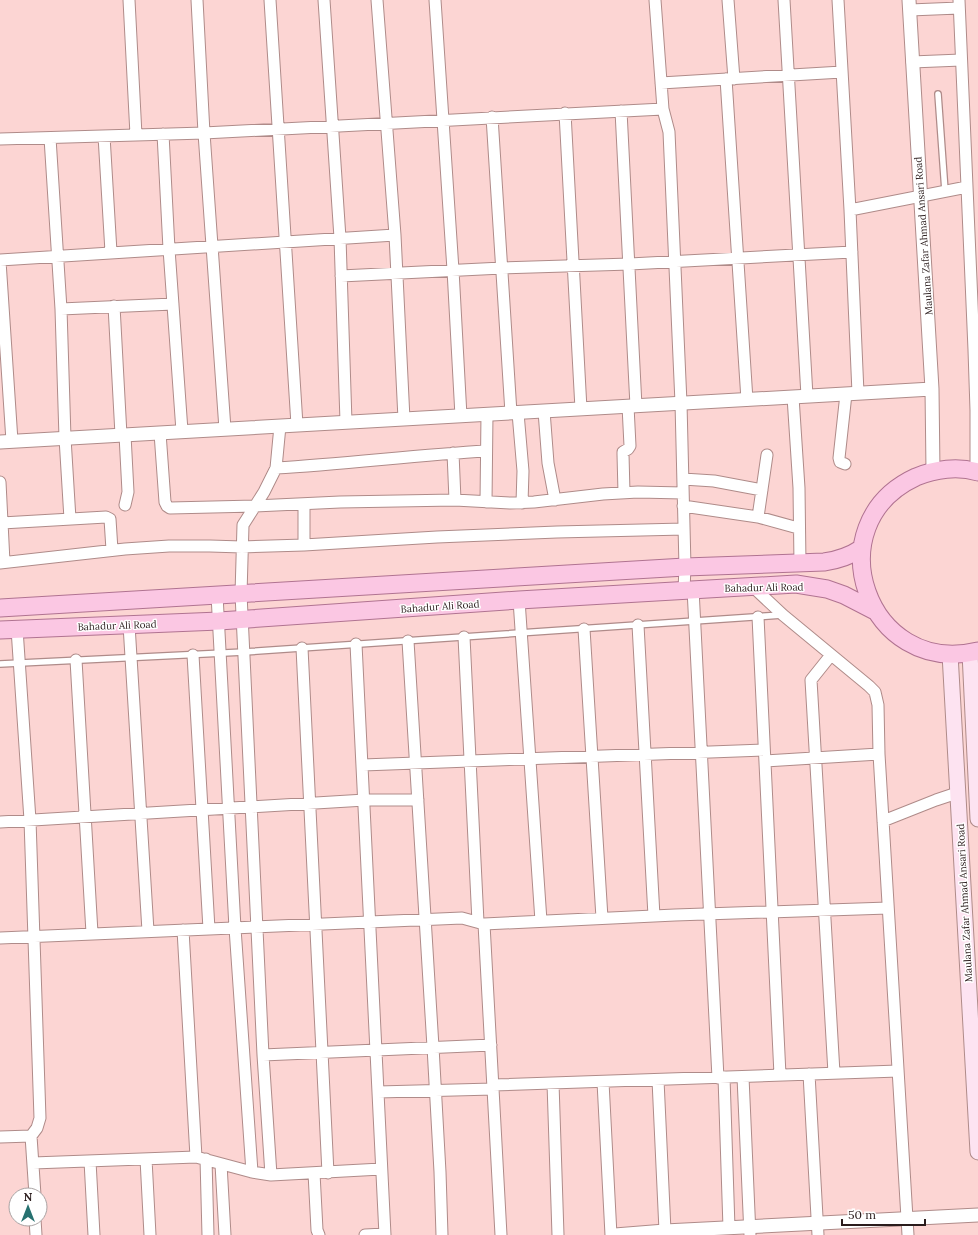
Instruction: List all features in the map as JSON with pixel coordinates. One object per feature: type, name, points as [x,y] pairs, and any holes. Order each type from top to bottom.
[{"type":"main road","points":[[974,652],[950,654],[931,651],[913,645],[892,630],[875,611],[869,599],[863,581],[861,561],[862,548],[869,525],[890,494],[910,480],[934,471],[962,469],[977,472]]},
{"type":"main road","points":[[0,608],[685,567],[800,564],[838,560],[850,556],[862,548]]},
{"type":"main road","name":"Bahadur Ali Road","points":[[0,630],[218,621],[519,600],[796,584],[816,586],[844,595],[875,611]]},
{"type":"main road","name":"Maulana Zafar Ahmad Ansari Road","points":[[974,652],[978,819]]},
{"type":"main road","name":"Maulana Zafar Ahmad Ansari Road","points":[[950,654],[978,1152]]},
{"type":"street","points":[[129,0],[136,135]]},
{"type":"street","points":[[197,0],[204,133],[225,429]]},
{"type":"street","points":[[270,0],[297,425]]},
{"type":"street","points":[[324,0],[340,238],[346,422]]},
{"type":"street","points":[[377,0],[395,235],[404,419]]},
{"type":"street","points":[[435,0],[444,120],[461,416]]},
{"type":"street","points":[[655,0],[663,108],[669,132],[681,403],[685,567],[695,621],[710,913],[729,1228]]},
{"type":"street","points":[[728,0],[738,258],[747,400]]},
{"type":"street","points":[[784,0],[806,396]]},
{"type":"street","points":[[838,0],[852,252],[852,394],[839,458],[840,462],[845,464]]},
{"type":"street","points":[[909,5],[959,4],[976,350],[977,472]]},
{"type":"street","name":"Maulana Zafar Ahmad Ansari Road","points":[[909,5],[932,389],[934,471]]},
{"type":"street","points":[[912,62],[961,60]]},
{"type":"street","points":[[661,83],[842,72]]},
{"type":"street","points":[[0,139],[204,133],[663,108]]},
{"type":"street","points":[[621,111],[630,264],[632,406],[630,446],[623,452],[624,493]]},
{"type":"street","points":[[565,113],[581,409]]},
{"type":"street","points":[[492,117],[502,268],[515,413],[523,471],[522,503]]},
{"type":"street","points":[[163,134],[169,248],[182,431]]},
{"type":"street","points":[[104,136],[111,252]]},
{"type":"street","points":[[50,138],[61,309],[65,438],[70,519]]},
{"type":"street","points":[[850,210],[967,187]]},
{"type":"street","points":[[395,235],[169,248],[0,261],[6,441],[932,389]]},
{"type":"street","points":[[341,276],[453,270],[630,264],[852,252]]},
{"type":"street","points":[[61,309],[173,304]]},
{"type":"street","points":[[114,306],[128,492],[125,505]]},
{"type":"street","points":[[793,397],[799,488],[798,528],[800,564]]},
{"type":"street","points":[[544,411],[548,463],[555,500]]},
{"type":"street","points":[[486,502],[487,414]]},
{"type":"street","points":[[270,1175],[240,594],[242,525],[264,492],[276,468],[280,426]]},
{"type":"street","points":[[160,433],[165,502],[170,508],[340,502],[455,500],[522,503],[603,494],[683,493]]},
{"type":"street","points":[[276,468],[486,451]]},
{"type":"street","points":[[453,453],[455,500]]},
{"type":"street","points":[[758,517],[766,455]]},
{"type":"street","points":[[682,479],[714,481],[762,490]]},
{"type":"street","points":[[0,482],[2,563],[112,550],[169,546],[242,547],[304,545],[542,533],[684,529]]},
{"type":"street","points":[[304,504],[304,545]]},
{"type":"street","points":[[683,506],[758,517],[798,528]]},
{"type":"street","points":[[2,523],[108,517],[110,519],[112,550]]},
{"type":"street","points":[[752,586],[783,615],[875,692],[878,705],[879,754],[908,1235]]},
{"type":"street","points":[[217,595],[235,928],[252,1172]]},
{"type":"street","points":[[519,600],[541,921]]},
{"type":"street","points":[[758,616],[780,1075]]},
{"type":"street","points":[[129,625],[148,931]]},
{"type":"street","points":[[638,625],[654,916]]},
{"type":"street","points":[[17,629],[30,820],[40,1118],[37,1128],[31,1136],[34,1187]]},
{"type":"street","points":[[584,629],[602,918]]},
{"type":"street","points":[[464,637],[470,761],[491,1045],[501,1235]]},
{"type":"street","points":[[408,641],[434,1047],[442,1235]]},
{"type":"street","points":[[356,644],[365,800],[385,1235],[365,1235]]},
{"type":"street","points":[[302,648],[328,1173]]},
{"type":"street","points":[[193,654],[209,929]]},
{"type":"street","points":[[831,656],[810,680],[816,758],[834,1073]]},
{"type":"street","points":[[76,660],[92,933]]},
{"type":"street","points":[[363,765],[702,752],[816,758],[879,754]]},
{"type":"street","points":[[883,822],[957,793]]},
{"type":"street","points":[[0,822],[365,800],[418,800]]},
{"type":"street","points":[[0,938],[33,935],[462,918],[481,923],[710,913],[888,908]]},
{"type":"street","points":[[182,930],[208,1235]]},
{"type":"street","points":[[263,1055],[491,1045]]},
{"type":"street","points":[[378,1092],[553,1083],[898,1071]]},
{"type":"street","points":[[809,1074],[818,1229]]},
{"type":"street","points":[[743,1077],[750,1231]]},
{"type":"street","points":[[658,1080],[665,1231]]},
{"type":"street","points":[[603,1082],[611,1235]]},
{"type":"street","points":[[553,1083],[558,1235]]},
{"type":"street","points":[[0,1137],[31,1136]]},
{"type":"street","points":[[33,1164],[201,1158],[252,1172],[270,1175],[381,1169]]},
{"type":"street","points":[[146,1159],[150,1235]]},
{"type":"street","points":[[90,1161],[94,1235]]},
{"type":"street","points":[[221,1164],[225,1235]]},
{"type":"street","points":[[314,1173],[317,1230],[319,1235]]},
{"type":"street","points":[[615,1235],[729,1228],[750,1231],[818,1229],[906,1218],[978,1215]]},
{"type":"lane","points":[[938,94],[945,191]]},
{"type":"lane","points":[[0,664],[244,652],[783,615]]}]
